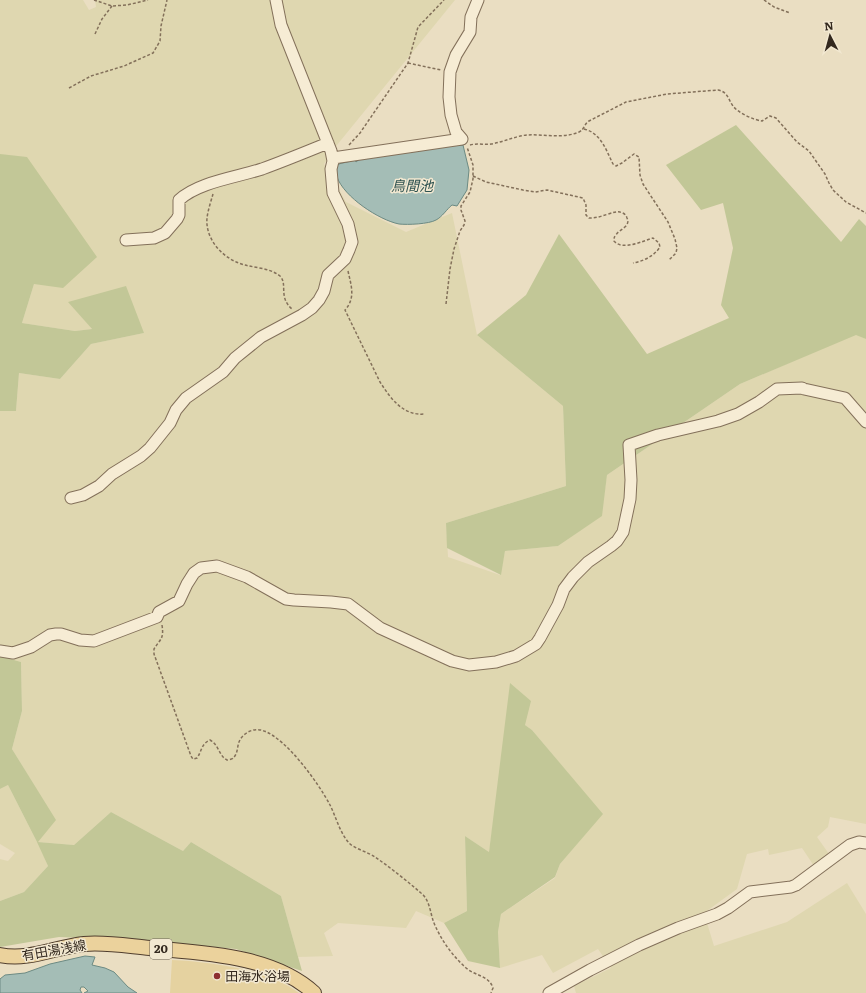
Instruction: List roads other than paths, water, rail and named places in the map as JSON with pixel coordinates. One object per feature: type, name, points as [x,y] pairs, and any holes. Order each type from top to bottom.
[{"type":"main road","name":"有田湯浅線","points":[[0,955],[14,957],[28,956],[69,946],[93,944],[193,952],[226,956],[268,967],[297,979],[314,993]]},
{"type":"street","points":[[71,498],[83,495],[99,486],[112,474],[140,456],[150,448],[170,423],[176,410],[186,398],[223,372],[235,358],[261,337],[312,308],[324,291],[328,275],[342,262],[351,246],[351,236],[346,219],[333,193],[331,178],[333,158],[278,17],[276,0]]},
{"type":"street","points":[[333,158],[464,142],[456,132],[451,115],[449,97],[450,72],[456,55],[470,32],[471,17],[478,0]]},
{"type":"street","points":[[126,240],[159,237],[177,220],[179,215],[179,200],[192,191],[221,180],[266,167],[328,143]]},
{"type":"street","points":[[0,651],[13,653],[31,647],[50,635],[56,634],[61,634],[80,640],[94,641],[157,617],[159,612],[180,601],[187,584],[194,573],[201,568],[217,566],[247,577],[286,599],[348,604],[380,628],[452,662],[469,665],[503,660],[516,656],[536,644],[558,604],[564,589],[573,577],[588,562],[617,541],[623,532],[630,499],[631,480],[629,445],[658,435],[718,421],[738,414],[759,402],[777,389],[802,388],[845,398],[866,422]]},
{"type":"street","points":[[549,993],[639,945],[678,928],[717,914],[750,892],[791,887],[796,885],[850,846],[859,842],[866,844]]},
{"type":"water","name":"鳥間池","points":[[463,145],[469,170],[467,190],[457,206],[452,205],[438,219],[429,222],[399,224],[372,213],[354,200],[341,185],[336,174],[337,165],[354,159],[356,162],[361,158],[445,146]]},
{"type":"water","points":[[85,956],[95,957],[92,965],[114,972],[128,987],[137,993],[84,993],[88,991],[84,987],[81,987],[80,990],[82,993],[0,993],[0,979],[5,975],[25,973],[50,964]]},
{"type":"place","name":"田海水浴場","points":[[217,976]]}]
